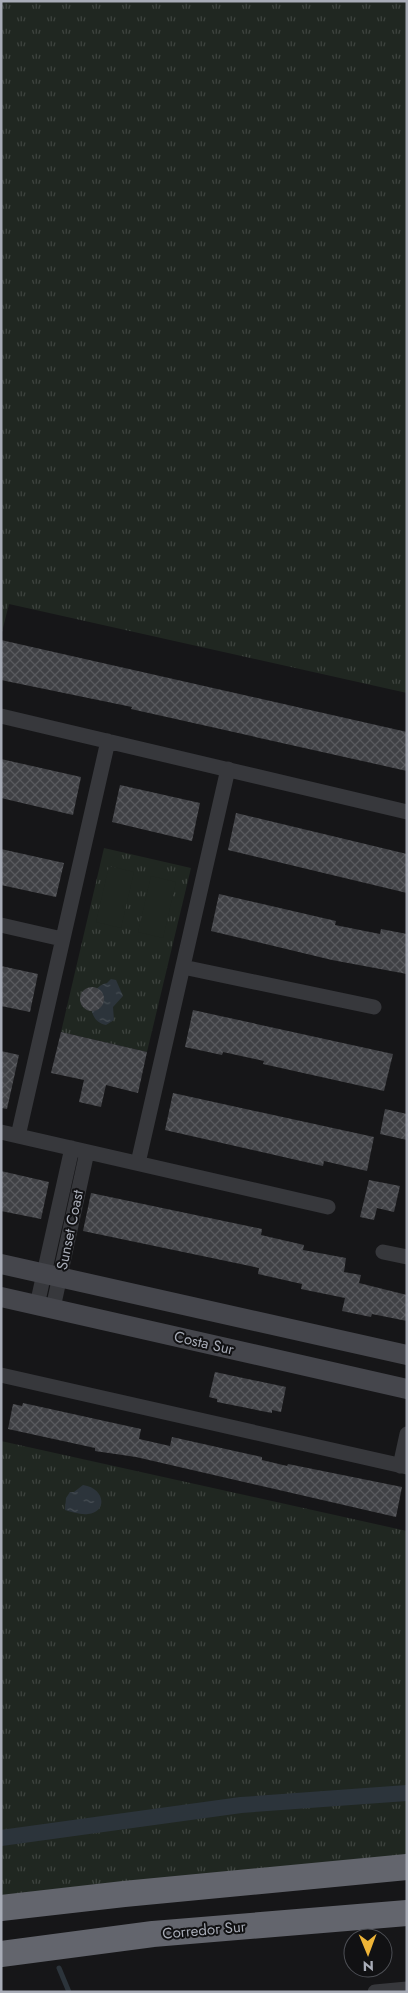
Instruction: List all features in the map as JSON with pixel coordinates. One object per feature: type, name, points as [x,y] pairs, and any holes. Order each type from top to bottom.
[{"type":"highway","points":[[1,1908],[124,1894],[407,1867]]},
{"type":"highway","name":"Corredor Sur","points":[[1,1954],[153,1934],[407,1913]]},
{"type":"street","points":[[1,716],[407,812]]},
{"type":"street","points":[[18,1136],[108,741]]},
{"type":"street","points":[[138,1163],[228,769]]},
{"type":"street","points":[[1,926],[62,940]]},
{"type":"street","points":[[183,967],[374,1007]]},
{"type":"street","points":[[1,1132],[328,1207]]},
{"type":"street","name":"Sunset Coast","points":[[45,1307],[52,1275],[72,1148]]},
{"type":"street","name":"Sunset Coast","points":[[52,1275],[87,1152]]},
{"type":"street","points":[[383,1252],[407,1257]]},
{"type":"street","points":[[1,1264],[407,1355]]},
{"type":"street","name":"Costa Sur","points":[[1,1297],[407,1389]]},
{"type":"street","points":[[1,1375],[403,1466],[407,1434]]},
{"type":"street","points":[[375,1992],[407,1989]]},
{"type":"green space","points":[[1,1],[407,1],[407,693],[9,604],[1,636]]},
{"type":"green space","points":[[104,848],[191,868],[147,1052],[61,1032]]},
{"type":"green space","points":[[109,866],[134,872],[121,928],[96,922]]},
{"type":"green space","points":[[151,876],[176,882],[163,938],[138,932]]},
{"type":"green space","points":[[1,1441],[407,1531],[407,1857],[1,1899]]},
{"type":"water","points":[[111,979],[116,980],[123,996],[113,1007],[114,1020],[106,1025],[94,1017],[91,1004],[96,990]]},
{"type":"water","points":[[83,1485],[90,1487],[100,1495],[101,1505],[99,1509],[85,1514],[65,1510],[66,1498],[70,1492],[74,1492]]},
{"type":"building","points":[[1,640],[407,732],[407,771],[131,709],[132,707],[1,680]]},
{"type":"building","points":[[1,759],[81,777],[73,815],[1,798]]},
{"type":"building","points":[[120,785],[200,803],[192,841],[112,822]]},
{"type":"building","points":[[236,813],[407,854],[407,893],[228,850]]},
{"type":"building","points":[[1,849],[64,863],[56,897],[1,885]]},
{"type":"building","points":[[219,894],[336,921],[335,925],[380,934],[381,929],[407,934],[407,974],[332,960],[211,931]]},
{"type":"building","points":[[1,966],[38,974],[30,1012],[1,1006]]},
{"type":"building","points":[[92,987],[100,991],[104,999],[100,1007],[92,1011],[84,1007],[80,999],[84,991]]},
{"type":"building","points":[[193,1010],[393,1054],[384,1091],[263,1064],[264,1061],[223,1052],[222,1055],[185,1047]]},
{"type":"building","points":[[61,1032],[147,1052],[138,1093],[106,1085],[101,1107],[79,1102],[84,1080],[51,1073]]},
{"type":"building","points":[[1,1051],[19,1055],[7,1109],[1,1108]]},
{"type":"building","points":[[173,1093],[374,1137],[367,1171],[324,1161],[323,1166],[165,1130]]},
{"type":"building","points":[[385,1109],[407,1114],[407,1140],[380,1134]]},
{"type":"building","points":[[1,1171],[49,1182],[41,1219],[1,1211]]},
{"type":"building","points":[[369,1180],[400,1186],[394,1212],[377,1208],[374,1220],[360,1217]]},
{"type":"building","points":[[91,1193],[262,1229],[261,1235],[304,1245],[303,1250],[346,1258],[344,1272],[361,1275],[359,1283],[407,1295],[407,1321],[372,1314],[371,1317],[342,1311],[345,1298],[301,1289],[302,1284],[258,1274],[259,1268],[83,1231]]},
{"type":"building","points":[[215,1372],[286,1387],[281,1412],[272,1410],[272,1413],[217,1402],[217,1399],[209,1397]]},
{"type":"building","points":[[23,1403],[141,1429],[139,1439],[170,1446],[172,1437],[262,1457],[262,1460],[287,1466],[288,1464],[402,1487],[396,1517],[136,1457],[95,1451],[95,1448],[8,1429],[13,1404],[22,1406]]},
{"type":"waterway","points":[[1,1838],[241,1805],[407,1793]]},
{"type":"waterway","points":[[59,1968],[69,1992]]}]
